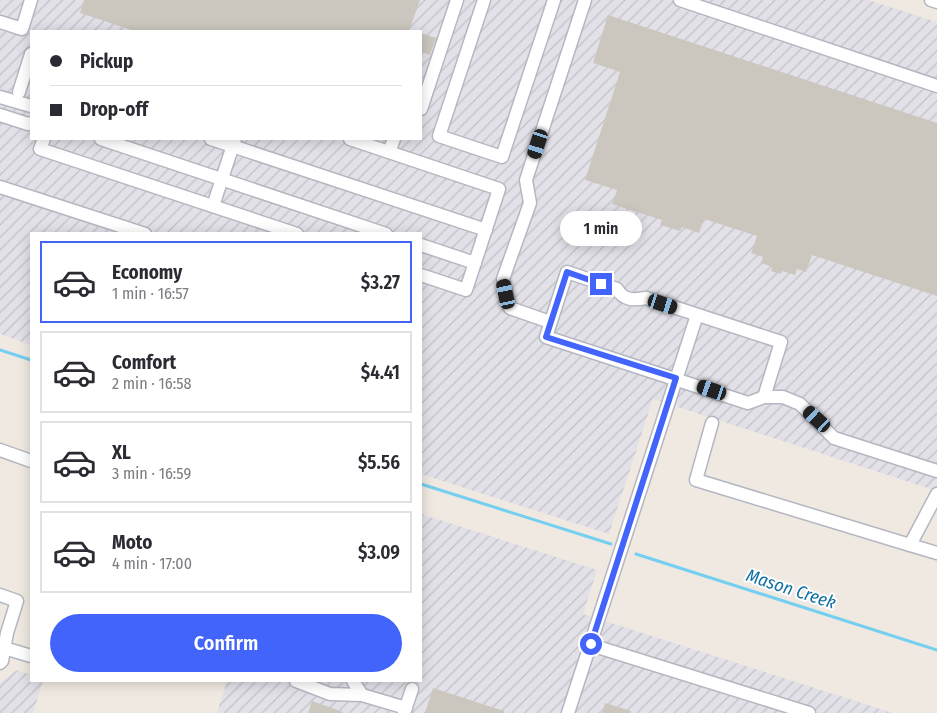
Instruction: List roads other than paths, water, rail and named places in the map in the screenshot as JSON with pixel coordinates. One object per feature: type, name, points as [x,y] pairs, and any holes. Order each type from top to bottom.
[{"type":"street","points":[[0,22],[26,31],[31,0]]},
{"type":"street","points":[[422,106],[457,0]]},
{"type":"street","points":[[484,0],[439,136],[502,157],[554,0]]},
{"type":"street","points":[[550,322],[510,308],[503,279],[530,202],[526,180],[585,0]]},
{"type":"street","points":[[680,0],[937,86]]},
{"type":"street","points":[[930,0],[937,2]]},
{"type":"street","points":[[19,92],[30,57]]},
{"type":"street","points":[[0,97],[30,106]]},
{"type":"street","points":[[0,115],[30,123]]},
{"type":"street","points":[[44,140],[40,149],[291,232]]},
{"type":"street","points":[[104,140],[380,232]]},
{"type":"street","points":[[219,140],[234,142],[486,230]]},
{"type":"street","points":[[353,140],[499,188],[466,290],[422,275]]},
{"type":"street","points":[[389,152],[394,140]]},
{"type":"street","points":[[213,206],[234,142]]},
{"type":"street","points":[[0,187],[124,231]]},
{"type":"street","points":[[422,245],[475,263]]},
{"type":"street","points":[[567,272],[617,289],[621,296],[633,300],[646,298],[697,314],[781,342],[765,392],[748,403],[546,337],[567,272]]},
{"type":"street","points":[[568,713],[697,314]]},
{"type":"street","points":[[765,392],[800,404],[834,438],[937,471]]},
{"type":"street","points":[[712,423],[696,480],[937,553]]},
{"type":"street","points":[[0,450],[30,461]]},
{"type":"street","points":[[910,545],[937,494]]},
{"type":"street","points":[[0,595],[17,601],[3,632],[4,648],[0,663]]},
{"type":"street","points":[[591,644],[809,713]]},
{"type":"street","points":[[4,648],[30,656]]},
{"type":"street","points":[[299,682],[330,694],[362,695],[405,711],[412,689]]},
{"type":"street","points":[[354,682],[362,695]]},
{"type":"waterway","name":"Mason Creek","points":[[0,350],[30,360]]},
{"type":"waterway","name":"Mason Creek","points":[[422,484],[611,544]]},
{"type":"waterway","name":"Mason Creek","points":[[636,554],[937,650]]}]
